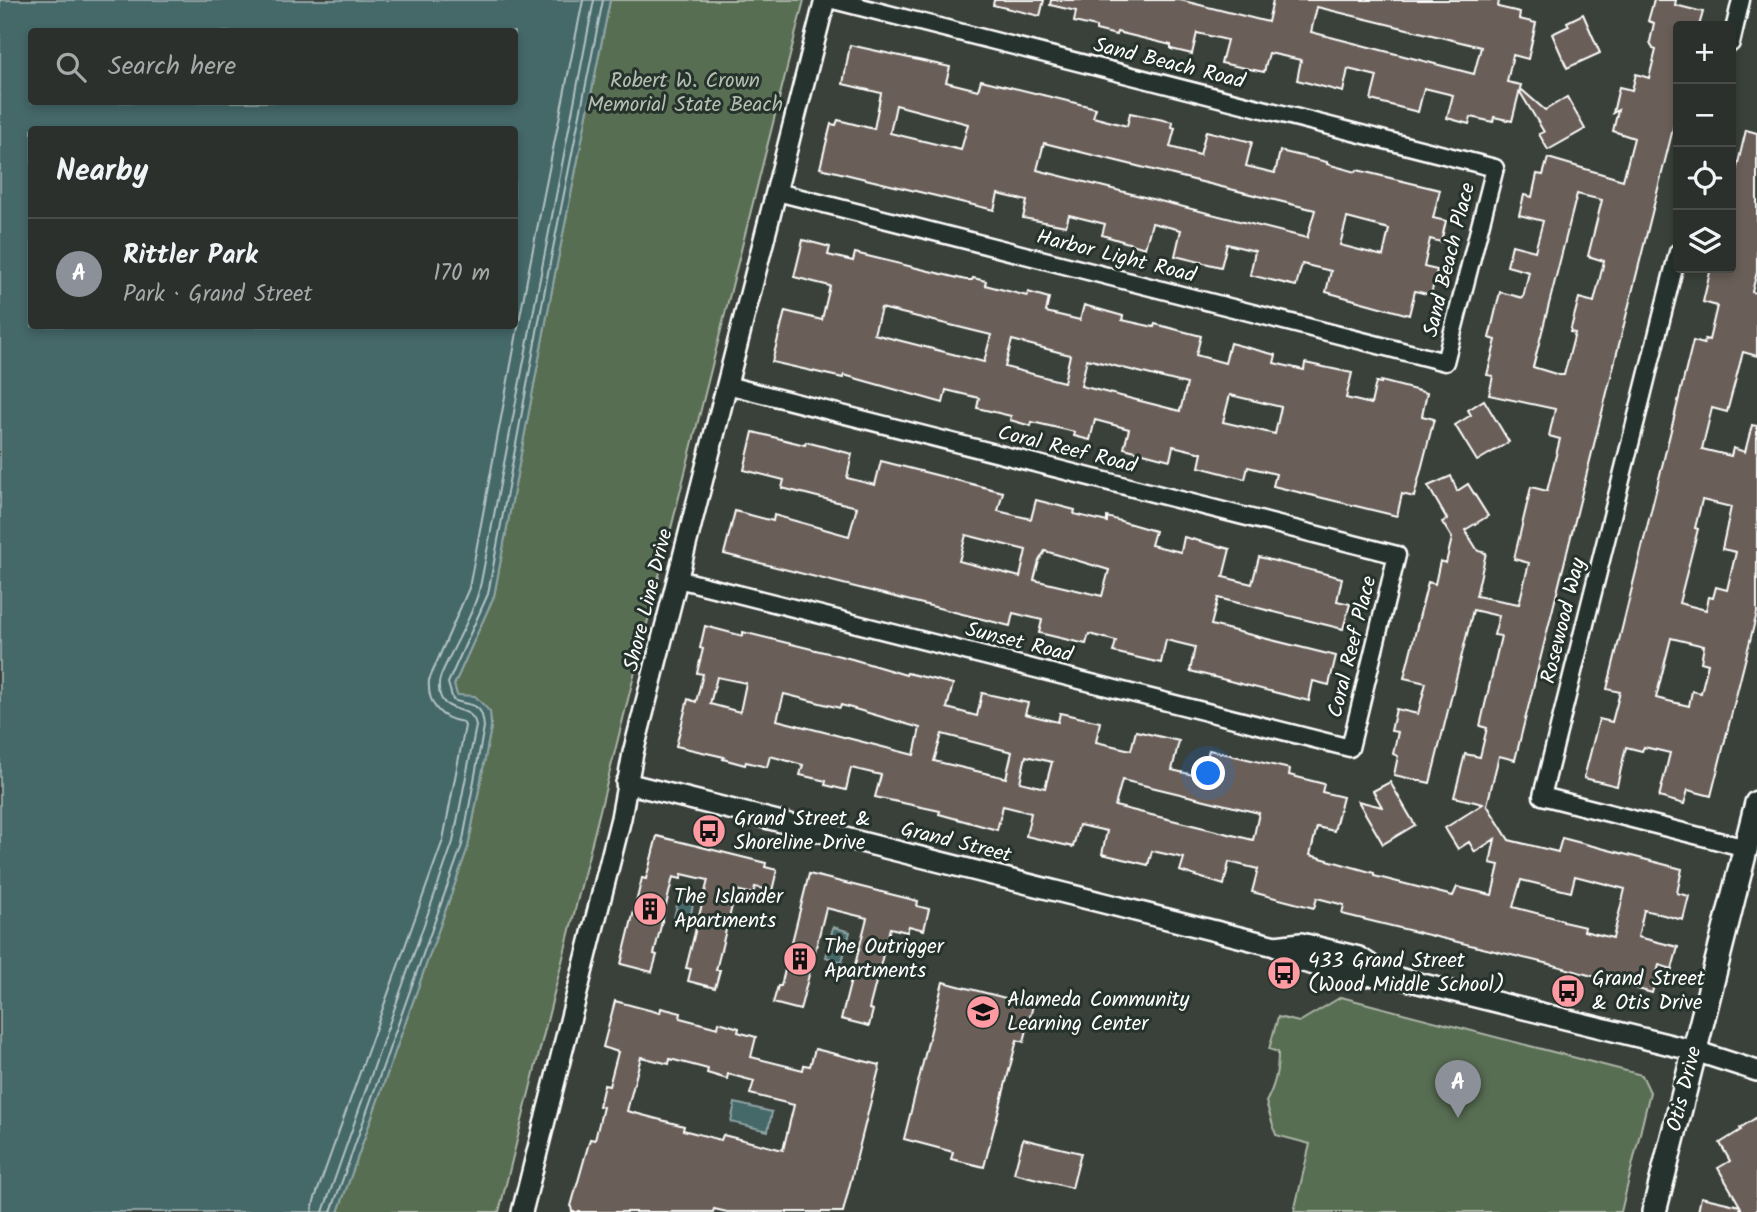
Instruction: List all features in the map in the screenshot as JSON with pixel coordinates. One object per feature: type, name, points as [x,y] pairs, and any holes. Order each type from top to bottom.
[{"type":"main road","name":"Otis Drive","points":[[1654,1212],[1757,803]]},
{"type":"street","name":"Shore Line Drive","points":[[522,1212],[621,818],[626,783],[825,0]]},
{"type":"street","name":"Sand Beach Road","points":[[833,0],[1495,168]]},
{"type":"street","points":[[1736,22],[1741,0]]},
{"type":"street","name":"Sand Beach Place","points":[[1445,362],[1495,168]]},
{"type":"street","name":"Harbor Light Road","points":[[777,192],[1445,362]]},
{"type":"street","name":"Rosewood Way","points":[[1673,272],[1542,796],[1746,848]]},
{"type":"street","name":"Coral Reef Road","points":[[727,386],[1397,555]]},
{"type":"street","name":"Coral Reef Place","points":[[1350,748],[1397,555]]},
{"type":"street","name":"Sunset Road","points":[[678,579],[1350,748]]},
{"type":"street","name":"Grand Street","points":[[626,783],[1275,946],[1301,943],[1359,957],[1386,975],[1695,1051],[1757,1071]]},
{"type":"green space","name":"Robert W. Crown Memorial State Beach","points":[[610,0],[804,0],[499,1212],[338,1212],[468,847],[491,727],[490,712],[457,695],[454,685],[494,596]]},
{"type":"green space","points":[[1341,997],[1642,1075],[1650,1092],[1621,1212],[1294,1212],[1310,1144],[1276,1135],[1266,1102],[1275,1078],[1278,1052],[1269,1049],[1278,1017],[1299,1022]]},
{"type":"water","points":[[0,0],[610,0],[494,596],[454,685],[457,695],[475,696],[490,712],[491,727],[468,847],[338,1212],[0,1212]]},
{"type":"water","points":[[680,892],[695,896],[688,926],[673,922]]},
{"type":"water","points":[[833,927],[850,932],[842,962],[826,957]]},
{"type":"water","points":[[735,1103],[772,1112],[768,1131],[731,1122]]},
{"type":"building","points":[[994,0],[1044,0],[1040,16],[993,5]]},
{"type":"building","points":[[1051,0],[1180,0],[1268,22],[1273,0],[1499,0],[1498,7],[1520,12],[1519,19],[1536,23],[1528,59],[1513,55],[1507,82],[1521,85],[1512,121],[1494,117],[1493,122],[1471,117],[1469,124],[1447,118],[1453,95],[1424,88],[1418,112],[1371,100],[1377,76],[1348,69],[1343,92],[1297,80],[1301,60],[1269,53],[1264,72],[1221,63],[1227,40],[1197,33],[1192,54],[1171,49],[1171,45],[1117,32],[1116,35],[1096,30],[1096,27],[1074,22],[1076,11],[1050,5]],"holes":[[[1317,7],[1481,47],[1474,74],[1311,32]]]},
{"type":"building","points":[[1654,0],[1676,0],[1675,5],[1703,12],[1700,21],[1673,21],[1673,129],[1515,760],[1499,756],[1487,805],[1509,840],[1558,852],[1562,838],[1682,869],[1677,893],[1689,896],[1683,920],[1644,910],[1638,937],[1678,947],[1672,969],[1659,965],[1652,993],[1557,966],[1342,914],[1344,905],[1317,898],[1314,908],[1252,892],[1258,869],[1229,862],[1224,885],[1180,871],[1184,858],[1152,851],[1148,865],[1102,854],[1107,831],[1079,825],[1073,847],[1026,836],[1031,813],[1003,806],[997,830],[939,814],[940,811],[875,797],[881,775],[851,768],[846,790],[825,785],[826,781],[800,775],[803,765],[770,756],[767,767],[746,762],[745,765],[723,759],[724,757],[676,746],[688,699],[696,702],[703,674],[697,673],[705,626],[743,636],[743,632],[906,675],[907,673],[953,684],[947,708],[977,716],[982,693],[1028,703],[1025,714],[1058,722],[1060,713],[1100,722],[1096,742],[1131,750],[1136,731],[1179,741],[1172,770],[1202,777],[1209,750],[1290,769],[1289,775],[1324,784],[1322,792],[1343,797],[1334,831],[1317,827],[1310,855],[1374,873],[1374,876],[1453,896],[1457,887],[1492,895],[1499,865],[1490,863],[1495,839],[1475,852],[1469,842],[1458,849],[1445,828],[1483,804],[1454,797],[1465,754],[1480,757],[1487,728],[1480,726],[1501,636],[1494,635],[1499,616],[1473,610],[1430,783],[1394,775],[1398,756],[1393,754],[1398,732],[1391,731],[1396,709],[1418,714],[1426,683],[1404,678],[1428,582],[1435,584],[1440,561],[1446,563],[1452,538],[1442,522],[1447,519],[1428,486],[1451,476],[1457,491],[1468,484],[1488,516],[1465,530],[1478,551],[1486,553],[1476,596],[1519,604],[1529,563],[1514,559],[1531,487],[1547,491],[1560,439],[1549,436],[1555,409],[1489,395],[1493,376],[1487,375],[1496,340],[1489,338],[1500,292],[1523,298],[1529,272],[1507,266],[1512,245],[1535,251],[1543,221],[1519,215],[1524,195],[1532,197],[1537,174],[1543,175],[1548,158],[1623,180],[1634,138],[1613,131],[1618,110],[1613,113],[1619,87],[1632,90],[1636,74],[1649,78],[1656,50],[1650,42],[1654,23],[1648,21]],"holes":[[[1577,194],[1602,200],[1588,256],[1604,261],[1594,302],[1579,298],[1570,332],[1575,333],[1564,375],[1559,375],[1533,367]],[[717,677],[746,683],[740,712],[710,704]],[[784,694],[840,708],[841,705],[920,728],[914,755],[777,720]],[[942,734],[1012,752],[1006,778],[934,761]],[[1026,756],[1052,762],[1045,788],[1020,782]],[[1122,780],[1259,813],[1253,840],[1115,806]],[[1575,876],[1625,889],[1613,938],[1584,931],[1585,927],[1563,920],[1513,907],[1521,880],[1571,892]]]},
{"type":"building","points":[[1583,14],[1600,53],[1567,68],[1552,34],[1569,26],[1567,22]]},
{"type":"building","points":[[850,45],[950,67],[946,82],[978,90],[981,80],[1096,108],[1093,117],[1127,126],[1130,113],[1173,122],[1172,127],[1175,128],[1170,147],[1200,155],[1206,131],[1252,142],[1246,166],[1275,173],[1280,151],[1356,172],[1357,170],[1440,190],[1433,218],[1446,221],[1441,242],[1430,239],[1424,267],[1437,270],[1431,295],[1415,291],[1409,315],[1326,292],[1331,271],[1302,264],[1296,286],[1250,275],[1255,251],[1227,244],[1221,267],[1175,256],[1181,230],[1152,223],[1145,248],[1102,235],[1105,224],[1069,215],[1066,226],[1023,218],[1027,201],[998,194],[994,210],[820,168],[831,124],[836,125],[838,120],[874,129],[881,93],[843,84]],"holes":[[[896,105],[968,124],[961,150],[890,133]],[[1044,143],[1315,210],[1307,238],[1037,170]],[[1347,218],[1389,229],[1383,256],[1340,245]]]},
{"type":"building","points":[[1522,90],[1545,110],[1567,97],[1585,129],[1548,150],[1539,134],[1544,132],[1520,92]]},
{"type":"building","points":[[1746,130],[1757,133],[1757,272],[1752,292],[1757,293],[1757,356],[1743,352],[1727,412],[1712,408],[1702,449],[1731,456],[1733,448],[1745,452],[1752,425],[1757,426],[1757,613],[1711,796],[1688,790],[1684,804],[1659,797],[1670,753],[1644,747],[1642,751],[1626,747],[1617,786],[1584,778],[1599,719],[1612,722],[1620,692],[1607,689],[1693,341],[1704,344],[1705,339],[1709,340],[1717,306],[1703,302],[1710,273],[1736,273],[1736,171]],"holes":[[[1702,500],[1731,507],[1722,549],[1736,552],[1727,590],[1716,587],[1713,598],[1709,597],[1706,610],[1679,603],[1698,529],[1695,528]],[[1671,638],[1704,646],[1701,662],[1708,664],[1701,693],[1692,691],[1689,706],[1656,698]]]},
{"type":"building","points":[[803,240],[830,247],[828,255],[853,261],[855,253],[966,280],[973,278],[986,281],[985,285],[1027,296],[1028,292],[1049,298],[1046,312],[1080,320],[1084,305],[1123,316],[1122,320],[1154,327],[1155,324],[1201,336],[1196,355],[1225,363],[1230,343],[1276,355],[1274,363],[1304,370],[1305,363],[1352,373],[1346,398],[1371,404],[1376,382],[1381,381],[1427,393],[1422,416],[1434,419],[1414,497],[1402,494],[1397,516],[1273,486],[1276,474],[1248,467],[1245,479],[1199,467],[1202,453],[1173,446],[1170,460],[1124,448],[1129,429],[1095,420],[1090,440],[1074,436],[1075,432],[1032,422],[1031,426],[1010,420],[1011,416],[977,408],[979,398],[946,390],[943,403],[844,375],[843,378],[772,362],[785,311],[822,320],[830,286],[794,277]],"holes":[[[881,308],[991,335],[984,362],[874,334]],[[1012,340],[1070,355],[1064,382],[1005,367]],[[1087,359],[1187,384],[1180,411],[1081,386]],[[1230,395],[1281,407],[1275,434],[1223,422]]]},
{"type":"building","points":[[1484,400],[1509,442],[1477,461],[1455,425],[1471,415],[1468,410]]},
{"type":"building","points":[[753,432],[852,454],[847,478],[875,485],[881,461],[1003,492],[998,511],[1031,519],[1036,500],[1075,510],[1074,514],[1107,522],[1107,517],[1155,531],[1151,545],[1181,552],[1184,537],[1230,549],[1223,577],[1252,584],[1259,557],[1342,578],[1337,601],[1350,604],[1343,629],[1218,598],[1211,625],[1336,656],[1329,685],[1313,681],[1309,701],[1190,671],[1195,647],[1166,640],[1161,663],[1113,652],[1116,641],[1089,634],[1086,644],[1039,633],[1042,620],[1013,613],[1010,626],[724,554],[735,511],[773,521],[774,515],[849,536],[857,507],[782,488],[784,480],[744,470]],"holes":[[[966,535],[1026,550],[1020,577],[959,561]],[[1045,551],[1109,570],[1102,596],[1034,580]]]},
{"type":"building","points":[[1390,782],[1415,825],[1383,844],[1358,801],[1382,807],[1373,791]]},
{"type":"building","name":"The Islander Apartments","points":[[657,836],[766,863],[765,867],[777,870],[772,891],[755,887],[753,894],[736,890],[716,970],[720,970],[715,988],[688,981],[691,969],[686,968],[708,880],[682,874],[681,879],[673,877],[652,972],[621,964],[642,878],[646,879]]},
{"type":"building","name":"The Outrigger Apartments","points":[[809,874],[918,901],[917,906],[929,909],[924,930],[909,926],[907,932],[890,928],[869,1009],[873,1010],[869,1026],[841,1019],[867,918],[826,908],[800,1010],[773,1003],[778,986],[781,986]]},
{"type":"building","points":[[943,982],[1033,1005],[1024,1042],[1017,1040],[984,1167],[951,1159],[953,1152],[904,1139]]},
{"type":"building","points":[[615,1001],[660,1013],[661,1008],[681,1013],[680,1018],[718,1028],[719,1022],[739,1028],[738,1032],[756,1037],[751,1057],[803,1070],[804,1065],[810,1066],[815,1049],[880,1065],[843,1212],[727,1212],[714,1209],[713,1212],[572,1212],[571,1206],[590,1139],[595,1140],[603,1107],[599,1106],[604,1085],[609,1086],[618,1052],[603,1047]],"holes":[[[641,1057],[669,1064],[670,1059],[708,1069],[707,1073],[727,1079],[728,1074],[754,1081],[750,1094],[794,1105],[783,1150],[723,1135],[721,1140],[683,1130],[684,1126],[627,1111]]]},
{"type":"building","points":[[1757,1117],[1757,1212],[1743,1212],[1740,1207],[1740,1212],[1698,1212],[1701,1197],[1740,1206],[1718,1168],[1730,1161],[1720,1143]]},
{"type":"building","points":[[1023,1139],[1081,1153],[1072,1188],[1014,1173]]},
{"type":"place","name":"Grand Street & Shoreline Drive","points":[[709,831]]},
{"type":"place","name":"The Islander Apartments","points":[[650,909]]},
{"type":"place","name":"The Outrigger Apartments","points":[[800,959]]},
{"type":"place","name":"433 Grand Street (Wood Middle School)","points":[[1284,973]]},
{"type":"place","name":"Grand Street & Otis Drive","points":[[1568,991]]},
{"type":"place","name":"Alameda Community Learning Center","points":[[983,1012]]},
{"type":"place","name":"Rittler Park","points":[[1458,1118]]}]
